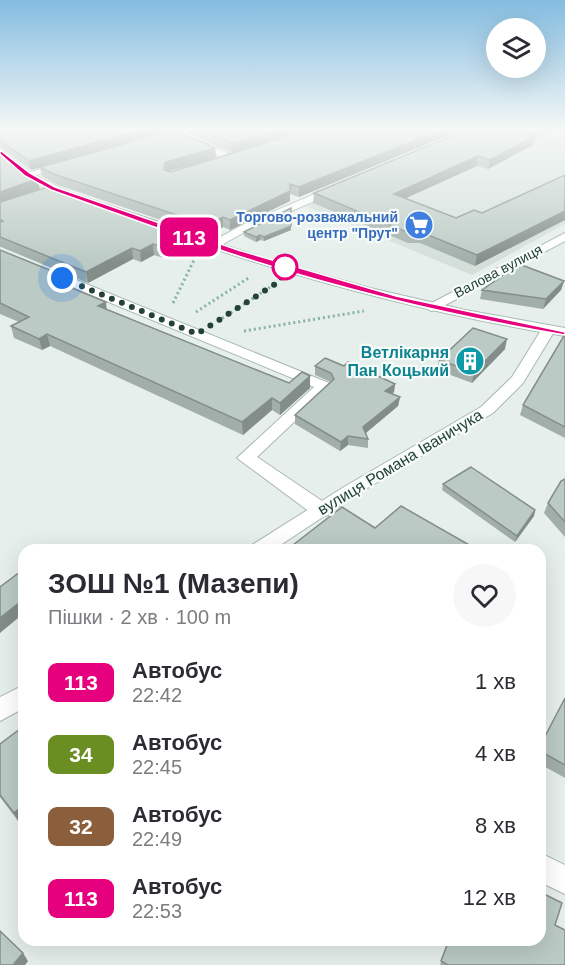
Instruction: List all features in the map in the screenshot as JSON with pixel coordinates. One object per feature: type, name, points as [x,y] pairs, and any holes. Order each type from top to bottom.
[{"type":"street","points":[[25,173],[53,189],[84,200]]},
{"type":"street","points":[[27,175],[34,173]]},
{"type":"street","points":[[212,245],[256,222],[344,185]]},
{"type":"street","points":[[37,195],[53,189]]},
{"type":"street","points":[[158,226],[212,245],[432,307],[557,331]]},
{"type":"street","name":"Валова вулиця","points":[[432,307],[565,236]]},
{"type":"street","points":[[33,266],[324,386],[246,458],[321,510]]},
{"type":"street","name":"вулиця Романа Іваничука","points":[[268,544],[487,410],[518,380],[557,331]]},
{"type":"street","points":[[0,710],[18,699]]},
{"type":"street","points":[[546,870],[565,880]]},
{"type":"path","points":[[169,323],[198,252]]},
{"type":"path","points":[[169,323],[256,274]]},
{"type":"path","points":[[201,336],[280,281]]},
{"type":"path","points":[[201,336],[365,311]]},
{"type":"shaded area","points":[[384,173],[565,173],[565,224],[472,275],[305,206]]},
{"type":"building","points":[[0,173],[26,173],[37,179],[0,192]]},
{"type":"building","points":[[52,173],[334,173],[299,187],[290,184],[290,191],[230,220],[223,217],[207,225]]},
{"type":"building","points":[[362,173],[440,173],[394,194],[456,218],[474,210],[482,213],[565,175],[565,211],[477,255],[421,232],[409,233],[314,193]]},
{"type":"building","points":[[51,186],[193,233],[165,248],[153,244],[140,251],[132,248],[86,272],[0,237],[0,222],[3,221],[0,219],[0,202]]},
{"type":"building","points":[[291,208],[291,226],[264,237],[260,235],[256,237],[244,232]]},
{"type":"building","points":[[0,250],[72,279],[62,284],[106,302],[98,306],[289,383],[302,372],[310,376],[280,403],[272,398],[242,422],[47,334],[39,339],[11,326],[29,317],[0,303]]},
{"type":"building","points":[[519,264],[564,281],[546,299],[482,290]]},
{"type":"building","name":"Ветлікарня Пан Коцький","points":[[473,328],[507,339],[474,372],[439,360]]},
{"type":"building","points":[[565,334],[565,427],[523,405]]},
{"type":"building","points":[[325,358],[344,366],[348,362],[395,384],[385,391],[400,397],[363,427],[368,439],[348,436],[341,442],[295,415],[334,379],[331,373],[315,366]]},
{"type":"building","points":[[471,467],[535,510],[517,536],[443,484]]},
{"type":"building","points":[[565,479],[565,522],[548,503],[561,481]]},
{"type":"building","points":[[401,506],[468,544],[294,544],[342,507],[375,528]]},
{"type":"building","points":[[18,574],[18,604],[0,618],[0,587]]},
{"type":"building","points":[[565,698],[565,765],[546,754],[546,734]]},
{"type":"building","points":[[18,730],[18,809],[14,813],[0,795],[0,744]]},
{"type":"building","points":[[546,895],[562,903],[555,925],[565,930],[565,965],[448,965],[441,961],[447,946],[546,946]]},
{"type":"building","points":[[0,931],[23,953],[13,965],[0,965]]},
{"type":"bus line","name":"113","points":[[25,173],[53,189],[189,237],[278,265],[432,307],[565,332]]},
{"type":"place","name":"Торгово-розважальний центр \"Прут\"","points":[[419,225]]},
{"type":"place","name":"Ветлікарня Пан Коцький","points":[[470,361]]},
{"type":"route","points":[[62,278],[197,334],[280,281],[285,267]]}]
